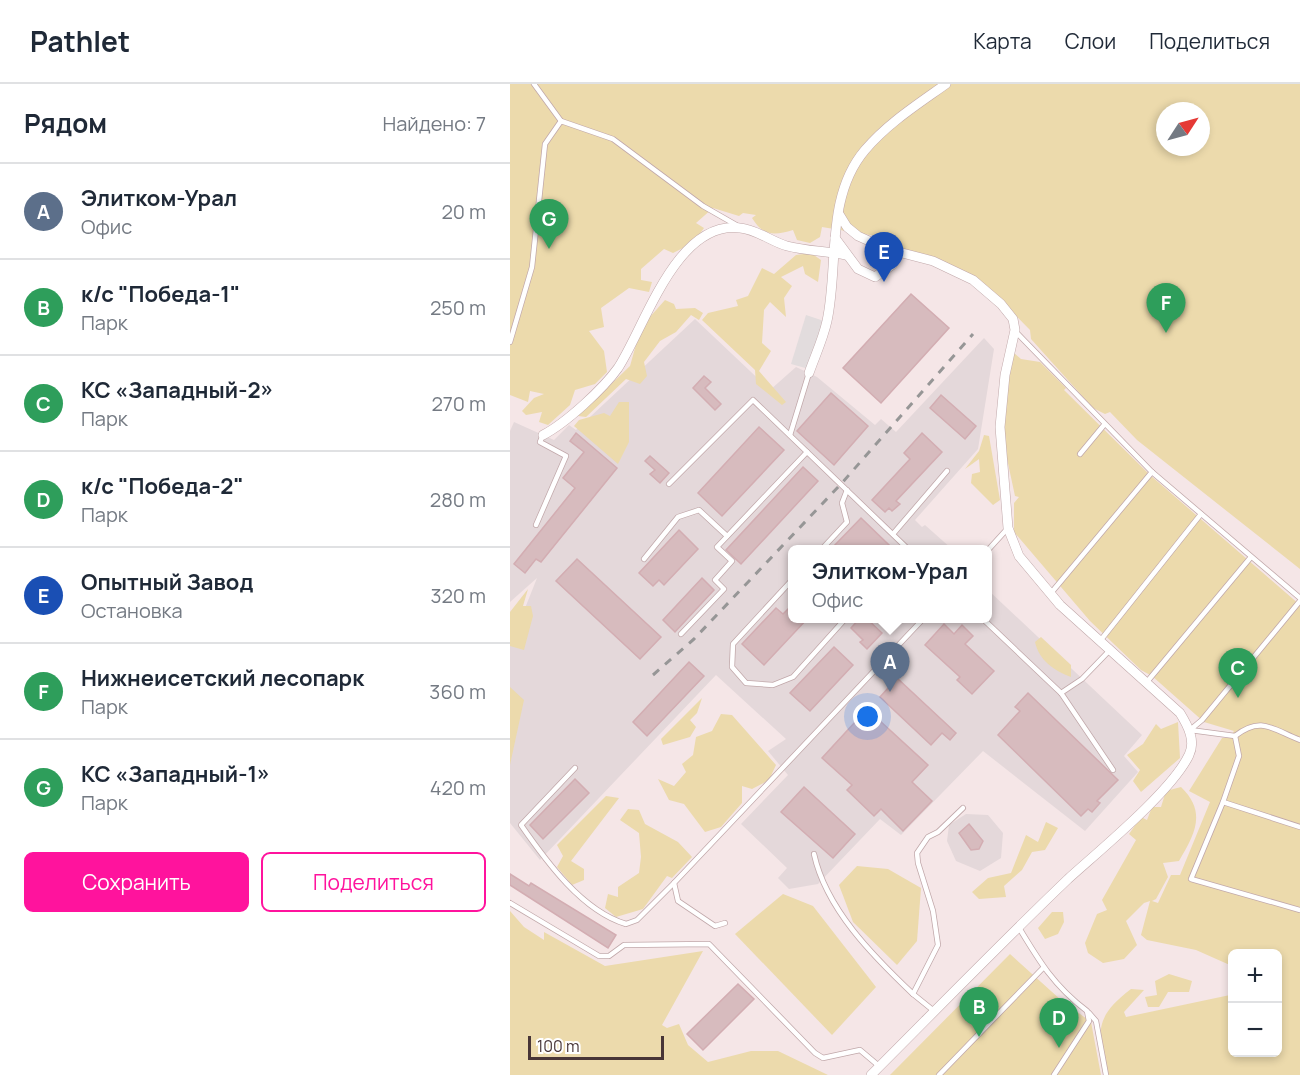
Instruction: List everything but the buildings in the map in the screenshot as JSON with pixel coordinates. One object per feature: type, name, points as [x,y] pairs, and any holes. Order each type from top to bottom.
[{"type":"street","points":[[809,373],[827,321],[833,252],[843,192],[863,152],[888,126],[946,84]]},
{"type":"street","points":[[839,214],[847,227],[858,236],[887,249],[933,261],[973,280],[1001,304],[1013,319],[1015,330],[1005,375],[1000,427],[1008,528],[1019,556],[1051,593],[1100,641],[1180,713],[1190,730],[1191,752],[1185,764],[1152,800],[1018,926],[871,1075]]},
{"type":"street","points":[[543,435],[562,426],[617,369],[665,280],[707,232],[740,228],[788,246],[846,255]]},
{"type":"street","points":[[835,238],[858,269],[875,277],[892,265],[887,249]]},
{"type":"lane","points":[[534,84],[561,121],[613,139],[703,206],[740,228]]},
{"type":"lane","points":[[510,342],[532,267],[545,144],[561,121]]},
{"type":"lane","points":[[1015,330],[1104,425],[1152,472],[1300,600],[1202,720],[1190,730]]},
{"type":"lane","points":[[790,435],[809,373]]},
{"type":"lane","points":[[669,484],[753,400],[905,545]]},
{"type":"lane","points":[[1080,454],[1104,425]]},
{"type":"lane","points":[[536,525],[566,456],[540,442],[543,435]]},
{"type":"lane","points":[[681,634],[724,589],[715,580],[732,561],[717,547],[807,452]]},
{"type":"lane","points":[[893,534],[947,471]]},
{"type":"lane","points":[[1051,593],[1152,472]]},
{"type":"lane","points":[[825,545],[847,522],[842,502],[847,490]]},
{"type":"lane","points":[[644,559],[678,517],[699,510],[727,536]]},
{"type":"lane","points":[[1100,641],[1201,514]]},
{"type":"lane","points":[[992,545],[1008,528]]},
{"type":"lane","points":[[1146,683],[1251,557]]},
{"type":"lane","points":[[788,584],[733,644],[732,667],[746,683],[773,685],[792,677],[841,623]]},
{"type":"lane","points":[[575,768],[521,825],[562,879],[599,911],[626,924],[637,920],[919,623]]},
{"type":"lane","points":[[987,623],[1061,693],[1113,770]]},
{"type":"lane","points":[[1061,693],[1082,679],[1110,650]]},
{"type":"lane","points":[[1190,730],[1235,736],[1247,727],[1258,724],[1300,740]]},
{"type":"lane","points":[[1235,736],[1239,756],[1223,802],[1191,879],[1300,910]]},
{"type":"lane","points":[[1223,802],[1300,827]]},
{"type":"lane","points":[[913,994],[938,945],[933,911],[917,853],[928,837],[938,832],[963,808]]},
{"type":"lane","points":[[814,854],[830,894],[843,917],[887,969],[934,1011]]},
{"type":"lane","points":[[674,883],[678,901],[715,926],[725,923]]},
{"type":"lane","points":[[510,903],[599,956],[609,956],[624,945],[710,944],[815,1053],[823,1058],[860,1050],[880,1066]]},
{"type":"lane","points":[[1018,926],[1043,968],[1062,992],[1096,1021],[1106,1075]]},
{"type":"lane","points":[[940,1075],[1043,968]]},
{"type":"lane","points":[[1054,1075],[1089,1021],[1087,1011]]},
{"type":"shaded area","points":[[510,84],[1300,84],[1300,569],[1137,440],[1110,412],[1105,414],[1093,408],[1031,339],[1030,330],[988,287],[876,236],[822,227],[820,237],[810,243],[797,240],[793,230],[775,234],[765,231],[752,218],[756,215],[743,213],[739,216],[713,208],[696,223],[704,228],[693,243],[673,253],[664,249],[641,269],[641,280],[652,282],[649,292],[629,288],[601,308],[604,327],[589,331],[604,351],[607,372],[595,384],[575,390],[570,405],[548,425],[539,422],[542,412],[526,415],[522,411],[534,398],[544,394],[530,391],[528,402],[510,395]]},
{"type":"shaded area","points":[[811,253],[821,260],[818,282],[805,274],[803,266],[781,277],[792,286],[784,298],[786,317],[770,302],[764,310],[762,343],[771,351],[759,371],[786,402],[782,405],[756,384],[755,370],[702,320],[708,313],[738,306],[736,300],[748,296],[762,268],[774,274],[796,255]]},
{"type":"shaded area","points":[[665,300],[674,304],[676,309],[695,308],[703,313],[699,320],[691,315],[676,332],[660,341],[644,362],[647,376],[640,384],[626,379],[586,417],[578,416],[630,366],[641,327]]},
{"type":"shaded area","points":[[806,315],[824,321],[809,369],[791,364]]},
{"type":"shaded area","points":[[695,319],[770,390],[796,367],[817,377],[875,425],[881,419],[896,432],[984,338],[994,349],[978,449],[915,520],[922,527],[925,525],[948,545],[788,545],[788,623],[992,623],[992,594],[1142,735],[1124,756],[1138,772],[1085,831],[983,751],[901,835],[880,819],[818,884],[789,889],[778,878],[787,868],[741,824],[788,775],[768,751],[786,739],[716,675],[540,860],[510,823],[510,646],[537,578],[510,602],[510,431],[514,422],[554,440],[569,425],[576,430]]},
{"type":"shaded area","points":[[1013,352],[1021,359],[1040,362],[1066,388],[1064,390],[1150,475],[1300,605],[1300,1075],[1104,1075],[1101,1026],[1110,1008],[1131,989],[1144,990],[1124,1012],[1126,1017],[1228,995],[1228,1057],[1282,1057],[1282,949],[1228,949],[1228,964],[1196,950],[1147,940],[1141,935],[1150,901],[1144,903],[1126,921],[1137,945],[1124,959],[1103,963],[1088,953],[1085,943],[1097,914],[1107,910],[1102,900],[1136,840],[1129,834],[1141,817],[1147,820],[1152,807],[1161,807],[1166,791],[1181,787],[1194,805],[1196,823],[1194,832],[1179,861],[1163,863],[1168,877],[1156,899],[1152,901],[1158,903],[1171,875],[1180,875],[1210,802],[1189,791],[1222,738],[1229,738],[1234,731],[1204,722],[1152,676],[1141,670],[1090,621],[1014,532],[1014,503],[1019,497],[1015,496],[1003,440],[1007,378]]},
{"type":"shaded area","points":[[619,402],[629,402],[629,442],[618,464],[574,426],[579,420],[604,413],[610,416]]},
{"type":"shaded area","points":[[984,435],[989,436],[1000,500],[993,505],[971,483],[972,474],[980,472],[979,459],[965,469],[979,451]]},
{"type":"shaded area","points":[[528,589],[523,606],[531,606],[533,616],[524,650],[510,646],[510,612]]},
{"type":"shaded area","points":[[1041,637],[1071,665],[1071,677],[1053,668],[1040,654],[1035,642]]},
{"type":"shaded area","points":[[510,687],[524,700],[510,765]]},
{"type":"shaded area","points":[[702,698],[697,713],[690,720],[696,727],[690,737],[663,745],[661,739]]},
{"type":"shaded area","points":[[721,714],[732,715],[776,765],[769,780],[752,789],[742,786],[742,803],[721,827],[705,832],[684,804],[669,800],[658,779],[674,786],[686,772],[682,764],[693,755],[696,737],[712,731]]},
{"type":"shaded area","points":[[1178,722],[1180,758],[1141,792],[1133,781],[1140,770],[1127,755],[1143,744],[1156,724],[1161,729]]},
{"type":"shaded area","points":[[606,796],[619,798],[571,861],[584,869],[584,880],[572,885],[557,867],[563,856],[557,845]]},
{"type":"shaded area","points":[[628,809],[639,810],[645,824],[678,842],[692,857],[672,878],[667,876],[643,909],[616,917],[605,908],[608,894],[618,897],[618,887],[639,873],[641,857],[639,833],[620,820]]},
{"type":"shaded area","points":[[966,814],[988,815],[1003,833],[1001,858],[980,871],[956,861],[947,841],[949,825]]},
{"type":"shaded area","points":[[1046,822],[1058,828],[1045,850],[1032,852],[1022,870],[1004,886],[1006,897],[979,899],[972,892],[988,878],[1011,873],[1026,835],[1038,842]]},
{"type":"shaded area","points":[[857,866],[888,869],[921,888],[917,941],[897,965],[853,922],[839,885]]},
{"type":"shaded area","points":[[783,894],[813,906],[876,987],[832,1035],[735,934]]},
{"type":"shaded area","points":[[510,911],[524,927],[544,940],[544,932],[605,966],[703,951],[662,1025],[667,1028],[679,1024],[688,1045],[708,1062],[751,1051],[778,1051],[828,1075],[510,1075]]},
{"type":"shaded area","points":[[1052,912],[1063,912],[1064,922],[1058,934],[1045,939],[1038,928]]},
{"type":"shaded area","points":[[1010,954],[1061,1000],[1091,1022],[1101,1075],[890,1075]]},
{"type":"shaded area","points":[[1169,974],[1192,981],[1189,992],[1168,992],[1159,1007],[1148,1007],[1145,997],[1157,995],[1155,981]]},
{"type":"railway","points":[[653,675],[694,639],[841,484],[973,334]]},
{"type":"place","name":"КС «Западный-1»","points":[[549,249]]},
{"type":"place","name":"Опытный Завод","points":[[884,282]]},
{"type":"place","name":"Нижнеисетский лесопарк","points":[[1166,333]]},
{"type":"place","name":"Элитком-Урал","points":[[890,692]]},
{"type":"place","name":"КС «Западный-2»","points":[[1238,698]]},
{"type":"place","name":"к/с \"Победа-1\"","points":[[979,1037]]},
{"type":"place","name":"к/с \"Победа-2\"","points":[[1059,1048]]}]
